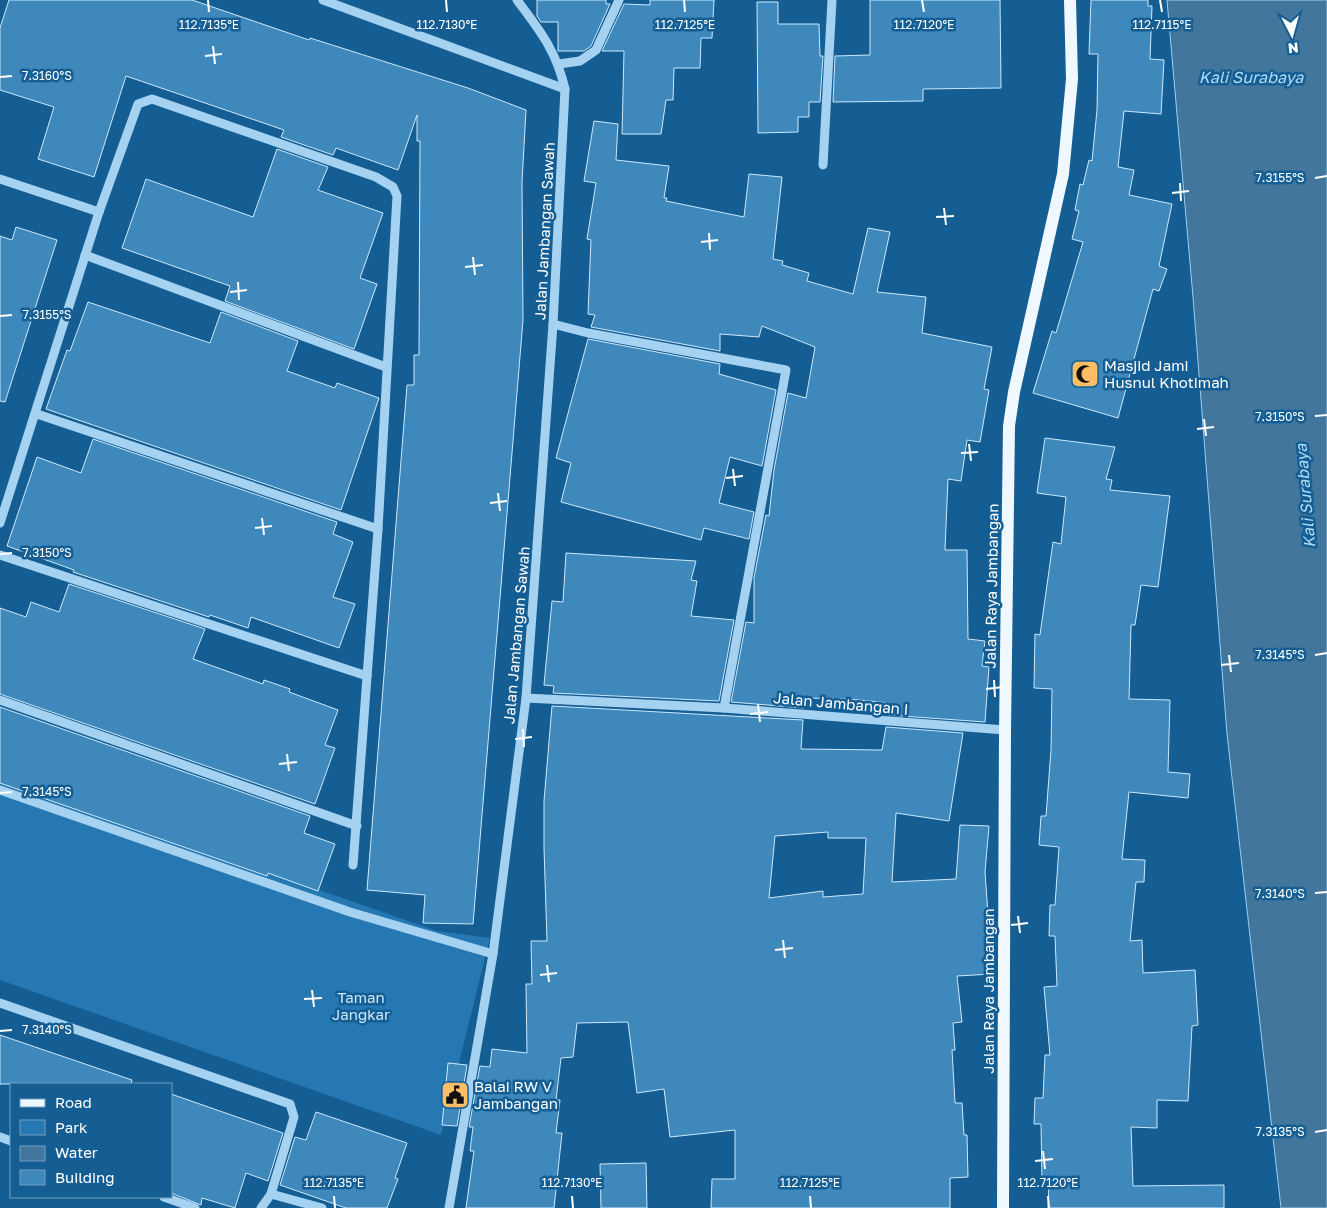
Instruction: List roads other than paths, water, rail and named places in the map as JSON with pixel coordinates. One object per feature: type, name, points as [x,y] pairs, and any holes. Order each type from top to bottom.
[{"type":"main road","name":"Jalan Raya Jambangan","points":[[1003,1208],[1005,730],[1009,426],[1014,392],[1063,174],[1072,79],[1070,0]]},
{"type":"street","points":[[324,0],[565,89]]},
{"type":"street","name":"Jalan Jambangan Sawah","points":[[449,1208],[493,954],[526,698],[553,324],[565,89],[559,64],[546,40],[517,0]]},
{"type":"street","points":[[559,64],[580,61],[596,50],[619,0]]},
{"type":"street","points":[[823,164],[832,0]]},
{"type":"street","points":[[0,523],[37,414],[99,212],[135,108],[148,99],[376,177],[393,187],[396,196],[378,529],[353,864]]},
{"type":"street","points":[[0,179],[99,212]]},
{"type":"street","points":[[85,256],[386,367]]},
{"type":"street","points":[[553,324],[588,333],[786,370],[724,708]]},
{"type":"street","points":[[37,414],[378,529]]},
{"type":"street","points":[[0,555],[368,676]]},
{"type":"street","name":"Jalan Jambangan I","points":[[526,698],[724,708],[1005,730]]},
{"type":"street","points":[[0,700],[357,826]]},
{"type":"street","points":[[0,790],[350,912],[493,954]]},
{"type":"street","points":[[0,1003],[290,1104],[294,1117],[271,1194],[261,1208]]},
{"type":"street","points":[[271,1194],[322,1208]]},
{"type":"street","points":[[167,1198],[195,1208]]},
{"type":"water","name":"Kali Surabaya","points":[[1167,0],[1327,0],[1327,1208],[1281,1208],[1227,734],[1193,297]]},
{"type":"place","name":"Masjid Jami Husnul Khotimah","points":[[1085,374]]},
{"type":"place","name":"Balai RW V Jambangan","points":[[455,1095]]},
{"type":"park label","name":"Taman Jangkar","points":[[361,1006]]}]
